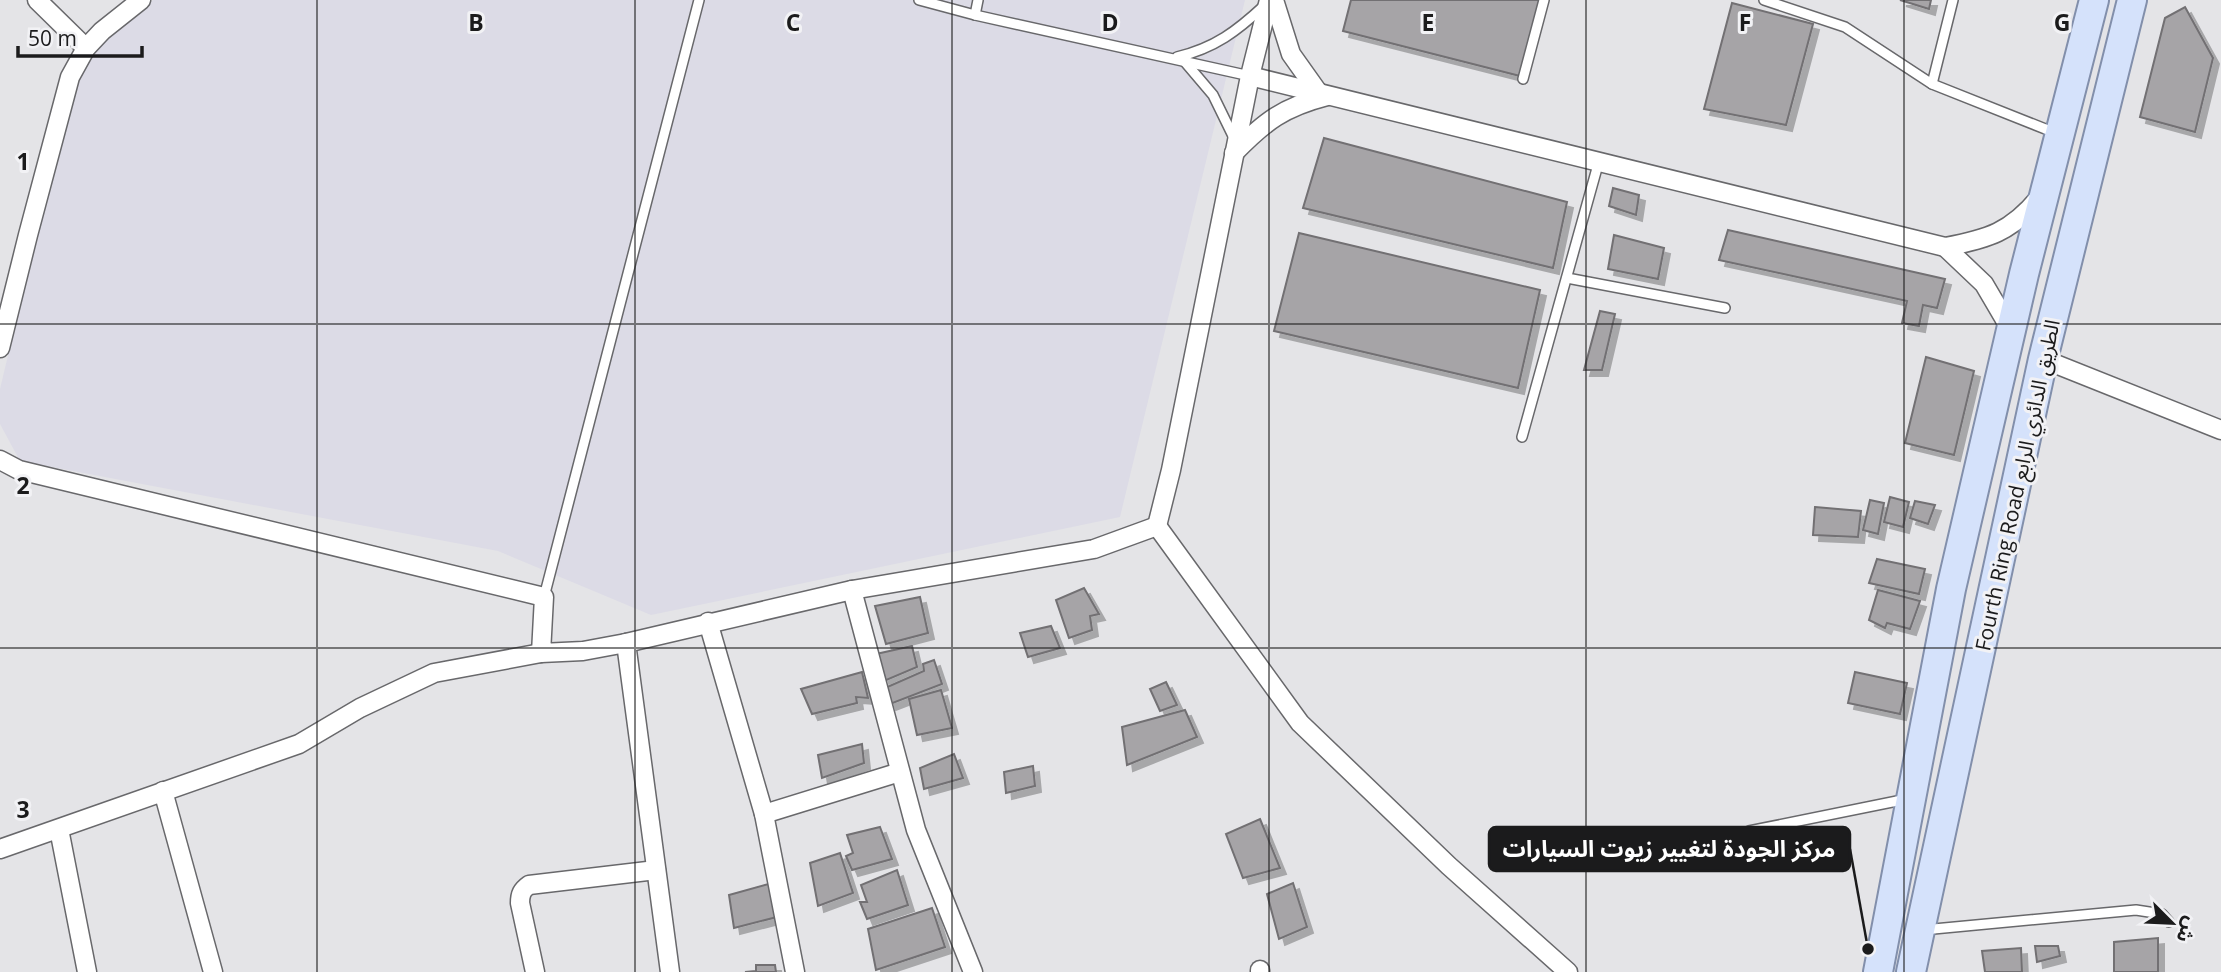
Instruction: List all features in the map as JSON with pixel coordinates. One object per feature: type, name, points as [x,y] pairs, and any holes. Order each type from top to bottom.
[{"type":"main road","name":"Fourth Ring Road الطريق الدائري الرابع","points":[[1878,972],[1951,589],[2011,330],[2094,0]]},
{"type":"main road","name":"Fourth Ring Road الطريق الدائري الرابع","points":[[1911,972],[2043,359],[2132,0]]},
{"type":"street","points":[[37,0],[86,48]]},
{"type":"street","points":[[0,348],[27,235],[70,77],[86,48],[102,31],[141,0]]},
{"type":"street","points":[[1157,526],[1164,506],[1250,76],[1271,0]]},
{"type":"street","points":[[1271,0],[1291,54],[1324,94]]},
{"type":"street","points":[[1250,76],[1945,247],[1995,236],[2028,211],[2045,190]]},
{"type":"street","points":[[1235,148],[1282,111],[1324,94]]},
{"type":"street","points":[[1945,247],[1984,284],[2011,330]]},
{"type":"street","points":[[2043,359],[2221,430]]},
{"type":"street","points":[[0,460],[19,470],[544,597],[541,653]]},
{"type":"street","points":[[0,849],[299,744],[360,708],[434,673],[541,653],[583,651],[626,643],[852,590],[1094,549],[1157,526]]},
{"type":"street","points":[[1157,526],[1300,723],[1449,866],[1569,972]]},
{"type":"street","points":[[852,590],[916,830],[973,972]]},
{"type":"street","points":[[708,622],[764,814],[795,972]]},
{"type":"street","points":[[626,643],[670,972]]},
{"type":"street","points":[[764,814],[900,772]]},
{"type":"street","points":[[163,791],[213,972]]},
{"type":"street","points":[[59,829],[87,972]]},
{"type":"street","points":[[535,972],[520,903],[523,890],[529,885],[656,870]]},
{"type":"lane","points":[[544,597],[699,0]]},
{"type":"lane","points":[[919,0],[1250,76]]},
{"type":"lane","points":[[975,15],[978,0]]},
{"type":"lane","points":[[1179,59],[1230,36],[1271,0]]},
{"type":"lane","points":[[1523,79],[1544,0]]},
{"type":"lane","points":[[1764,0],[1845,27],[1931,84],[2059,135]]},
{"type":"lane","points":[[1931,84],[1953,0]]},
{"type":"lane","points":[[1179,59],[1213,95],[1235,148]]},
{"type":"lane","points":[[1522,437],[1599,162]]},
{"type":"lane","points":[[1567,278],[1725,308]]},
{"type":"lane","points":[[1749,831],[1909,799]]},
{"type":"lane","points":[[1921,930],[2136,910],[2162,914],[2169,922]]},
{"type":"shaded area","points":[[153,0],[1245,0],[1120,517],[651,615],[498,551],[20,461],[0,424],[0,389],[77,66]]},
{"type":"building","points":[[1351,0],[1540,0],[1520,76],[1343,31]]},
{"type":"building","points":[[1900,0],[1931,0],[1929,9]]},
{"type":"building","points":[[1732,3],[1813,24],[1786,125],[1704,109]]},
{"type":"building","points":[[2185,7],[2213,58],[2195,132],[2140,117],[2165,18]]},
{"type":"building","points":[[1324,138],[1567,202],[1553,268],[1303,208]]},
{"type":"building","points":[[1613,188],[1639,195],[1636,215],[1609,206]]},
{"type":"building","points":[[1728,230],[1945,279],[1937,308],[1923,305],[1919,326],[1902,323],[1907,301],[1719,260]]},
{"type":"building","points":[[1299,233],[1540,290],[1518,388],[1274,331]]},
{"type":"building","points":[[1614,235],[1664,248],[1658,279],[1608,269]]},
{"type":"building","points":[[1600,311],[1615,314],[1602,370],[1584,370]]},
{"type":"building","points":[[1926,357],[1974,371],[1954,455],[1905,443]]},
{"type":"building","points":[[1890,497],[1909,502],[1903,527],[1884,522]]},
{"type":"building","points":[[1870,500],[1884,503],[1878,534],[1863,530]]},
{"type":"building","points":[[1915,501],[1935,505],[1928,524],[1910,518]]},
{"type":"building","points":[[1815,507],[1861,511],[1858,537],[1813,535]]},
{"type":"building","points":[[1877,559],[1925,569],[1919,594],[1869,583]]},
{"type":"building","points":[[1084,588],[1099,614],[1090,616],[1092,630],[1069,638],[1056,600]]},
{"type":"building","points":[[1878,590],[1920,601],[1910,629],[1887,623],[1885,628],[1869,620]]},
{"type":"building","points":[[920,597],[928,633],[886,644],[875,606]]},
{"type":"building","points":[[1051,626],[1060,648],[1028,657],[1020,633]]},
{"type":"building","points":[[912,646],[917,667],[884,681],[876,654]]},
{"type":"building","points":[[934,660],[942,684],[890,704],[885,688],[924,671],[923,664]]},
{"type":"building","points":[[862,672],[868,698],[856,697],[857,703],[812,714],[801,689]]},
{"type":"building","points":[[1855,672],[1907,683],[1900,714],[1848,703]]},
{"type":"building","points":[[1166,682],[1177,705],[1160,711],[1150,689]]},
{"type":"building","points":[[941,690],[952,728],[917,735],[909,699]]},
{"type":"building","points":[[1185,710],[1197,737],[1127,765],[1122,727]]},
{"type":"building","points":[[862,744],[864,763],[822,778],[818,755]]},
{"type":"building","points":[[954,754],[963,778],[924,789],[920,768]]},
{"type":"building","points":[[1033,766],[1035,786],[1006,793],[1004,772]]},
{"type":"building","points":[[1260,819],[1280,868],[1243,878],[1226,834]]},
{"type":"building","points":[[880,827],[892,859],[852,870],[846,856],[853,853],[847,835]]},
{"type":"building","points":[[840,853],[853,893],[818,906],[810,863]]},
{"type":"building","points":[[897,870],[908,905],[867,919],[860,902],[867,902],[861,885]]},
{"type":"building","points":[[772,883],[777,917],[734,928],[729,895]]},
{"type":"building","points":[[1293,883],[1307,927],[1279,939],[1267,894]]},
{"type":"building","points":[[932,908],[945,947],[876,970],[868,929]]},
{"type":"building","points":[[2158,938],[2158,972],[2114,972],[2114,942]]},
{"type":"building","points":[[2035,946],[2058,946],[2060,956],[2037,962]]},
{"type":"building","points":[[2021,948],[2022,972],[1985,972],[1982,951]]},
{"type":"building","points":[[756,965],[775,965],[776,972],[745,972],[756,971]]},
{"type":"place","name":"مركز الجودة لتغيير زيوت السيارات","points":[[1868,949]]}]
